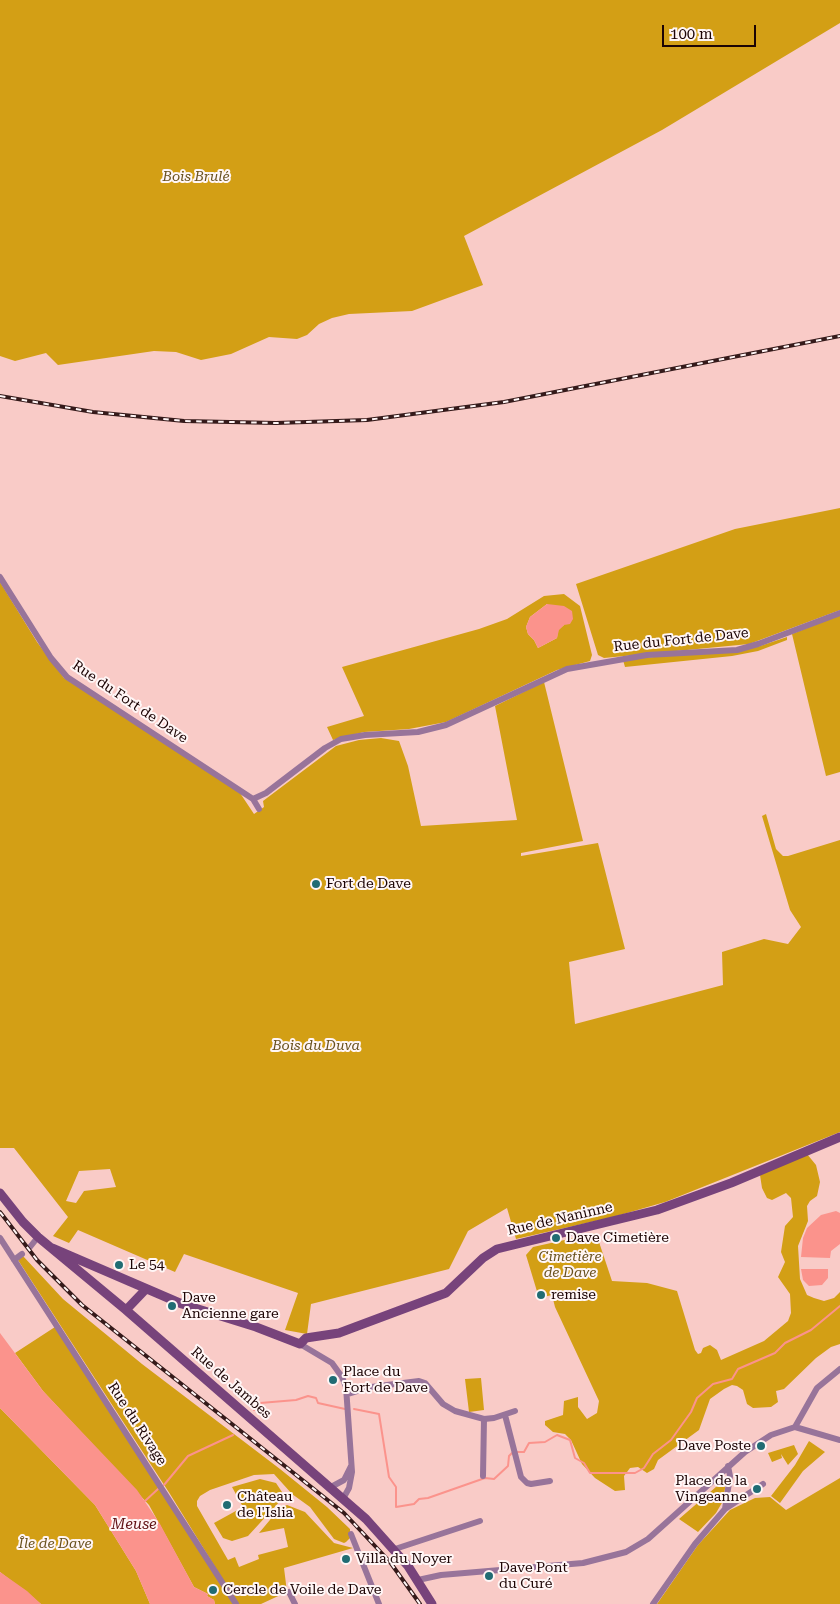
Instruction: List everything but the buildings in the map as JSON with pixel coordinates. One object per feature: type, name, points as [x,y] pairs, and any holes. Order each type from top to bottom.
[{"type":"street","name":"Rue du Fort de Dave","points":[[0,577],[51,658],[67,677],[253,799],[259,809]]},
{"type":"street","name":"Rue du Fort de Dave","points":[[253,799],[266,793],[325,748],[341,739],[364,735],[418,732],[446,725],[543,678],[567,670],[646,655],[737,650],[840,613]]},
{"type":"street","name":"Rue de Naninne","points":[[300,1344],[306,1338],[339,1333],[446,1293],[483,1258],[497,1249],[662,1209],[840,1137]]},
{"type":"street","name":"Rue de Jambes","points":[[0,1193],[23,1222],[38,1236],[344,1498],[395,1549],[418,1580],[432,1604]]},
{"type":"street","points":[[30,1247],[38,1236]]},
{"type":"street","name":"Rue du Rivage","points":[[0,1238],[162,1486],[236,1604]]},
{"type":"street","points":[[52,1248],[182,1304],[256,1327],[300,1344],[332,1362],[342,1377],[348,1394],[352,1480],[344,1498]]},
{"type":"street","points":[[14,1260],[22,1254]]},
{"type":"street","points":[[126,1310],[146,1289]]},
{"type":"street","points":[[795,1428],[817,1388],[840,1369]]},
{"type":"street","points":[[348,1394],[371,1387],[419,1381],[425,1383],[437,1398],[450,1409],[484,1418],[505,1415],[515,1411]]},
{"type":"street","points":[[505,1415],[520,1474],[527,1483],[550,1481]]},
{"type":"street","points":[[482,1476],[484,1418]]},
{"type":"street","points":[[418,1580],[434,1576],[583,1563],[626,1552],[648,1539],[728,1466],[762,1440],[795,1428],[840,1440]]},
{"type":"street","points":[[331,1487],[344,1480],[351,1466]]},
{"type":"street","points":[[725,1509],[730,1482],[728,1466]]},
{"type":"street","points":[[653,1604],[695,1544],[725,1509],[763,1484]]},
{"type":"street","points":[[395,1549],[480,1521]]},
{"type":"street","points":[[351,1534],[379,1604]]},
{"type":"street","points":[[289,1592],[295,1604]]},
{"type":"green space","name":"Bois Brulé","points":[[0,0],[840,0],[840,23],[662,130],[464,236],[483,285],[412,311],[349,314],[332,318],[319,324],[307,335],[297,339],[269,337],[231,354],[201,360],[176,352],[154,351],[58,365],[46,353],[15,361],[0,356]]},
{"type":"green space","points":[[840,508],[840,610],[749,644],[604,658],[598,655],[576,584],[735,529]]},
{"type":"green space","name":"Bois du Duva","points":[[0,582],[37,642],[64,678],[238,790],[254,814],[264,807],[263,801],[336,746],[359,740],[381,738],[399,741],[408,766],[421,826],[517,820],[495,706],[544,682],[583,841],[521,853],[521,856],[598,843],[625,949],[569,962],[575,1024],[723,985],[722,952],[764,939],[788,944],[801,927],[790,910],[762,816],[766,814],[776,849],[783,856],[840,840],[840,1132],[665,1202],[613,1217],[516,1239],[507,1208],[468,1231],[449,1269],[311,1304],[307,1334],[285,1330],[298,1293],[184,1254],[175,1272],[78,1230],[69,1243],[53,1236],[68,1217],[14,1148],[0,1148]],"holes":[[[110,1169],[116,1187],[84,1191],[76,1203],[66,1201],[79,1171]]]},
{"type":"green space","points":[[564,594],[580,606],[592,655],[590,661],[557,670],[446,722],[409,729],[364,732],[333,740],[327,727],[364,716],[342,667],[479,629],[507,619],[544,596]],"holes":[[[547,604],[564,625],[558,630],[557,638],[538,648],[528,634],[526,627],[530,617]]]},
{"type":"green space","points":[[840,615],[840,772],[826,776],[792,634]]},
{"type":"green space","points":[[787,637],[787,640],[758,651],[732,656],[625,667],[623,660],[757,647]]},
{"type":"green space","name":"Cimetière de Dave","points":[[807,1154],[816,1165],[820,1182],[817,1196],[807,1206],[808,1221],[798,1246],[800,1279],[807,1295],[814,1298],[824,1301],[834,1298],[840,1292],[840,1344],[831,1347],[816,1358],[784,1389],[776,1391],[778,1402],[771,1407],[753,1408],[747,1404],[743,1390],[737,1386],[732,1385],[724,1389],[710,1399],[699,1430],[658,1460],[654,1469],[647,1473],[638,1467],[630,1468],[624,1476],[625,1490],[615,1491],[595,1478],[582,1464],[571,1440],[565,1434],[553,1432],[545,1425],[545,1421],[563,1415],[564,1401],[578,1397],[578,1407],[587,1419],[597,1413],[599,1401],[555,1307],[552,1295],[539,1298],[526,1255],[533,1247],[596,1233],[612,1281],[647,1283],[677,1291],[695,1350],[698,1354],[701,1353],[703,1348],[710,1345],[717,1350],[721,1360],[764,1341],[788,1321],[791,1313],[790,1294],[778,1277],[785,1262],[781,1252],[785,1226],[793,1217],[791,1198],[786,1193],[772,1200],[767,1198],[762,1188],[760,1175]]},
{"type":"green space","points":[[23,1256],[63,1299],[142,1364],[280,1469],[327,1507],[350,1529],[350,1538],[346,1542],[334,1539],[310,1507],[292,1494],[274,1474],[254,1475],[210,1490],[200,1496],[197,1501],[197,1506],[228,1560],[235,1557],[239,1567],[259,1559],[258,1555],[288,1547],[284,1528],[259,1533],[280,1508],[287,1505],[305,1512],[334,1543],[353,1548],[284,1568],[287,1592],[261,1604],[238,1604],[170,1494],[18,1260]]},
{"type":"green space","points":[[55,1327],[234,1604],[215,1604],[214,1600],[207,1596],[208,1594],[194,1587],[149,1505],[43,1391],[15,1353]]},
{"type":"green space","points":[[481,1378],[484,1410],[469,1412],[465,1379]]},
{"type":"green space","name":"Île de Dave","points":[[0,1408],[95,1505],[136,1571],[150,1604],[41,1604],[0,1572]]},
{"type":"green space","points":[[809,1441],[825,1452],[803,1471],[780,1503],[771,1496],[795,1465]]},
{"type":"green space","points":[[794,1445],[798,1454],[788,1465],[781,1454],[782,1458],[772,1462],[768,1453]]},
{"type":"green space","points":[[840,1478],[840,1604],[657,1604],[698,1545],[730,1510],[755,1498],[770,1497],[786,1510]]},
{"type":"green space","points":[[260,1479],[276,1483],[282,1492],[281,1500],[248,1536],[232,1541],[223,1538],[214,1523],[243,1507],[232,1487]]},
{"type":"green space","points":[[724,1480],[726,1482],[723,1501],[716,1513],[698,1532],[679,1519]]},
{"type":"water","points":[[547,604],[564,606],[572,611],[573,619],[570,624],[564,625],[559,630],[557,638],[538,648],[528,634],[526,627],[530,617]]},
{"type":"water","points":[[836,1211],[840,1213],[840,1244],[831,1251],[830,1258],[801,1257],[803,1238],[807,1228],[821,1215]]},
{"type":"water","points":[[801,1269],[828,1269],[828,1278],[822,1285],[809,1286],[803,1280]]},
{"type":"water","name":"Meuse","points":[[0,1333],[43,1391],[137,1490],[160,1524],[194,1587],[208,1594],[207,1596],[214,1600],[215,1604],[150,1604],[136,1571],[95,1505],[0,1408]]},
{"type":"water","points":[[0,1572],[27,1591],[41,1604],[0,1604]]},
{"type":"waterway","points":[[516,1452],[524,1452],[529,1443],[545,1442],[557,1435],[570,1440],[575,1458],[584,1463],[590,1473],[635,1473],[644,1468],[653,1454],[671,1440],[691,1412],[697,1398],[713,1384],[732,1379],[738,1369],[775,1353],[785,1343],[811,1330],[840,1306]]},
{"type":"waterway","points":[[254,1410],[255,1406],[260,1403],[296,1400],[308,1396],[316,1398],[318,1403],[345,1409]]},
{"type":"waterway","points":[[354,1409],[379,1414],[389,1477],[396,1487],[396,1507],[414,1504],[419,1499],[428,1498],[485,1478],[494,1479],[508,1466],[509,1456],[512,1453]]},
{"type":"waterway","points":[[164,1485],[188,1456],[233,1435]]},
{"type":"waterway","points":[[145,1501],[158,1489]]},
{"type":"railway","points":[[0,396],[93,412],[184,421],[276,423],[367,420],[504,402],[840,336]]},
{"type":"railway","points":[[0,1212],[37,1260],[82,1305],[344,1513],[390,1562],[420,1604]]},
{"type":"place","name":"Fort de Dave","points":[[316,884]]},
{"type":"place","name":"Dave Cimetière","points":[[556,1238]]},
{"type":"place","name":"Le 54","points":[[119,1265]]},
{"type":"place","name":"remise","points":[[541,1295]]},
{"type":"place","name":"Dave Ancienne gare","points":[[172,1306]]},
{"type":"place","name":"Place du Fort de Dave","points":[[333,1380]]},
{"type":"place","name":"Dave Poste","points":[[761,1446]]},
{"type":"place","name":"Place de la Vingeanne","points":[[757,1489]]},
{"type":"place","name":"Château de l'Islia","points":[[227,1505]]},
{"type":"place","name":"Villa du Noyer","points":[[346,1559]]},
{"type":"place","name":"Dave Pont du Curé","points":[[489,1576]]},
{"type":"place","name":"Cercle de Voile de Dave","points":[[213,1590]]}]
